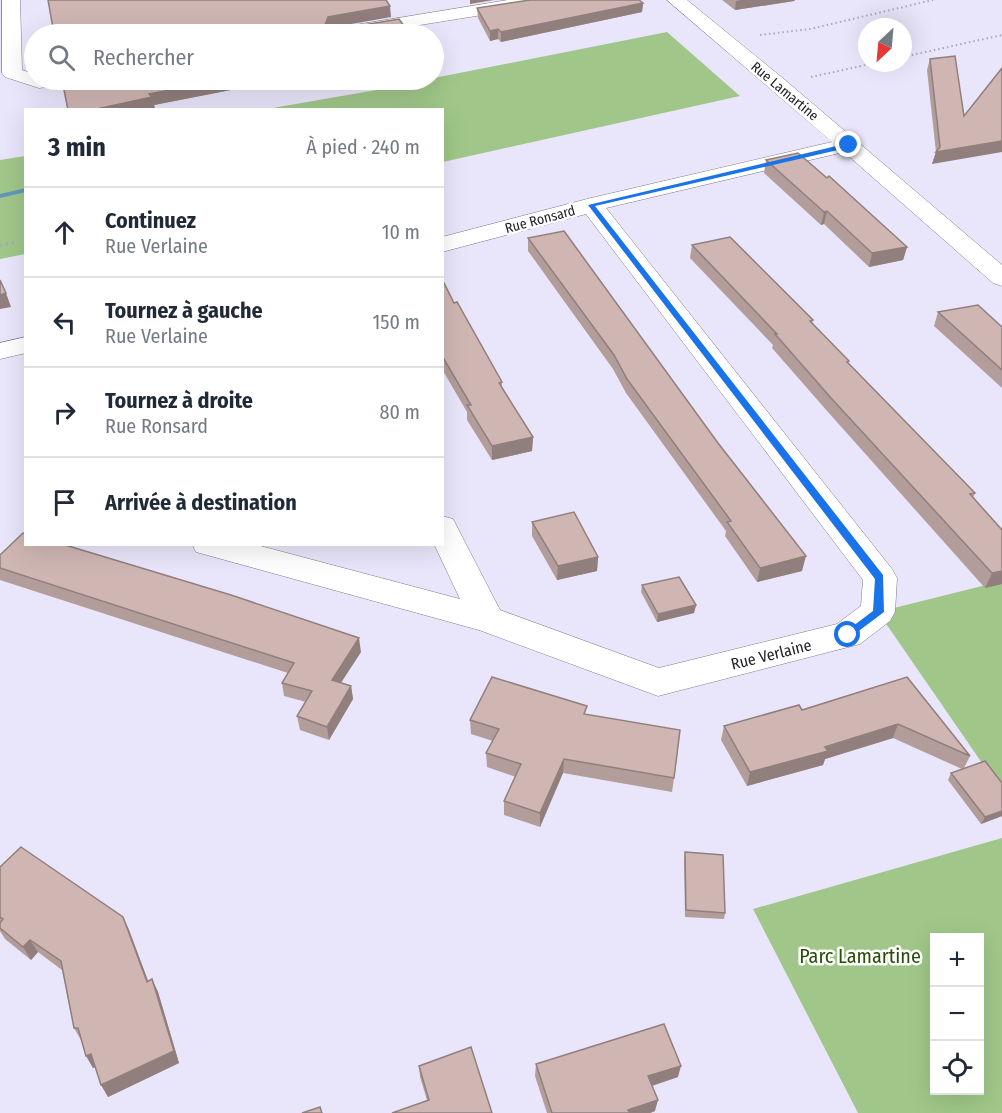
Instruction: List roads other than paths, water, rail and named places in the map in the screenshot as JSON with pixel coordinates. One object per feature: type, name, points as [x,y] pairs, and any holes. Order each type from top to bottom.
[{"type":"street","points":[[11,0],[12,73],[24,77]]},
{"type":"street","points":[[423,0],[435,16]]},
{"type":"street","points":[[391,24],[544,0]]},
{"type":"street","name":"Rue Lamartine","points":[[676,0],[778,84],[1002,278]]},
{"type":"street","name":"Rue Ronsard","points":[[444,244],[591,205],[849,145]]},
{"type":"street","name":"Rue Verlaine","points":[[215,546],[487,619],[658,682],[848,635],[878,612],[880,578],[591,205]]},
{"type":"street","points":[[0,351],[24,345]]},
{"type":"street","points":[[444,530],[487,619]]},
{"type":"waterway","points":[[0,196],[24,190]]},
{"type":"park label","name":"Parc Lamartine","points":[[860,956]]}]
